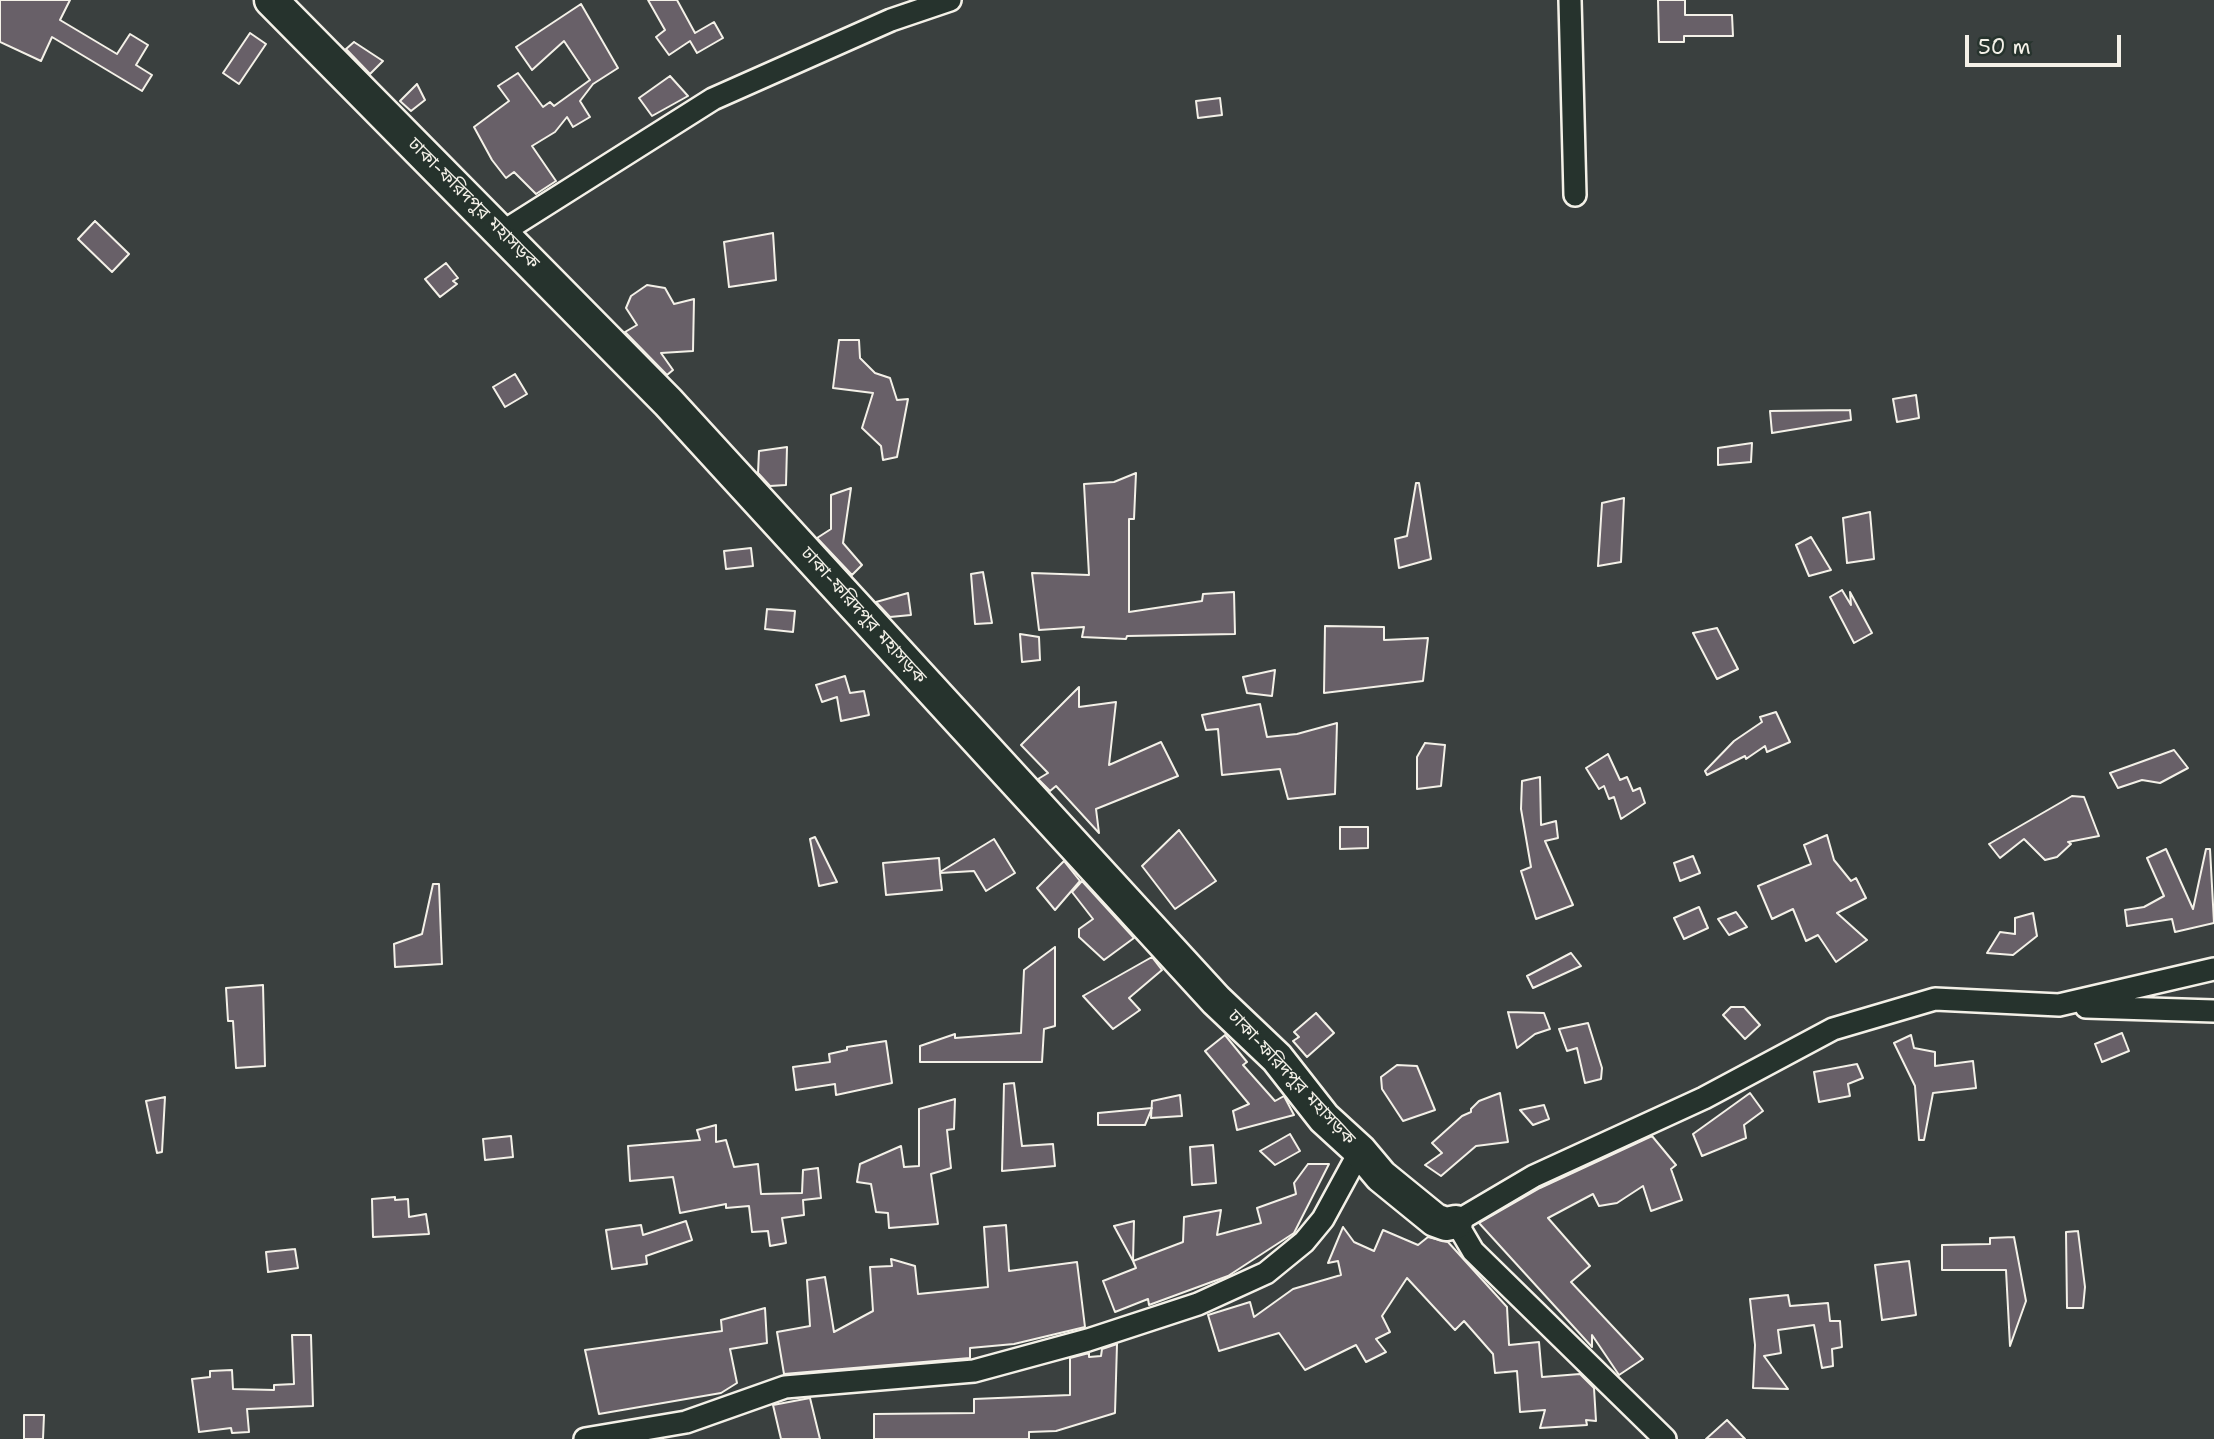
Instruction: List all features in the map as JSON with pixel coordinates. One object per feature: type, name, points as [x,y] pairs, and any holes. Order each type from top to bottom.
[{"type":"highway","name":"ঢাকা-ফরিদপুর মহাসড়ক","points":[[271,0],[668,402],[1216,1000],[1277,1058],[1324,1118],[1360,1151],[1381,1176],[1436,1220],[1446,1224],[1456,1222]]},
{"type":"street","points":[[501,233],[713,99],[891,20],[950,0]]},
{"type":"street","points":[[1570,0],[1575,195]]},
{"type":"street","points":[[2059,1006],[2214,969]]},
{"type":"street","points":[[1665,1439],[1473,1251],[1456,1222],[1534,1176],[1704,1098],[1833,1029],[1935,999],[2214,1011]]},
{"type":"street","points":[[584,1439],[686,1422],[785,1387],[974,1371],[1088,1340],[1198,1304],[1266,1273],[1304,1242],[1323,1219],[1360,1151]]},
{"type":"building","points":[[0,0],[70,0],[60,20],[117,54],[130,34],[148,45],[136,65],[152,75],[142,91],[52,37],[41,61],[0,42]]},
{"type":"building","points":[[648,0],[677,0],[695,33],[714,22],[723,38],[697,53],[690,41],[669,55],[656,37],[665,30]]},
{"type":"building","points":[[1658,0],[1685,0],[1685,15],[1732,15],[1733,36],[1684,36],[1684,42],[1659,42]]},
{"type":"building","points":[[581,4],[618,68],[593,84],[580,101],[590,117],[573,127],[567,117],[555,132],[532,146],[556,181],[536,194],[514,172],[506,178],[492,160],[474,127],[509,101],[498,86],[518,73],[543,107],[550,102],[554,106],[590,80],[564,41],[532,70],[516,47]]},
{"type":"building","points":[[250,33],[266,44],[239,84],[223,73]]},
{"type":"building","points":[[354,42],[383,61],[370,74],[346,49]]},
{"type":"building","points":[[670,76],[688,96],[652,116],[639,98]]},
{"type":"building","points":[[417,84],[425,100],[411,111],[400,101]]},
{"type":"building","points":[[1220,98],[1222,115],[1198,118],[1196,101]]},
{"type":"building","points":[[95,221],[129,254],[112,272],[78,239]]},
{"type":"building","points":[[773,233],[776,280],[729,287],[724,242]]},
{"type":"building","points":[[446,263],[458,278],[453,281],[457,284],[440,297],[425,279]]},
{"type":"building","points":[[647,285],[665,288],[674,304],[694,299],[693,351],[661,353],[673,370],[667,375],[625,332],[637,325],[626,308],[631,296]]},
{"type":"building","points":[[839,340],[859,340],[860,358],[875,373],[890,378],[897,400],[908,399],[897,457],[883,460],[881,446],[862,428],[873,393],[833,388]]},
{"type":"building","points":[[515,374],[527,394],[505,407],[493,387]]},
{"type":"building","points":[[1916,395],[1919,418],[1897,422],[1893,399]]},
{"type":"building","points":[[1850,410],[1851,420],[1772,433],[1770,411]]},
{"type":"building","points":[[1752,443],[1751,462],[1718,465],[1718,448]]},
{"type":"building","points":[[787,447],[786,485],[770,486],[758,473],[759,451]]},
{"type":"building","points":[[1136,473],[1134,519],[1129,519],[1129,612],[1202,601],[1203,594],[1234,592],[1235,634],[1127,636],[1126,639],[1082,637],[1084,627],[1039,630],[1032,573],[1089,575],[1084,484],[1114,482]]},
{"type":"building","points":[[1416,483],[1419,483],[1431,559],[1399,568],[1395,539],[1407,536]]},
{"type":"building","points":[[851,488],[843,543],[862,565],[852,575],[817,538],[831,529],[831,495]]},
{"type":"building","points":[[1624,498],[1621,562],[1598,566],[1602,503]]},
{"type":"building","points":[[1870,512],[1874,559],[1847,563],[1843,518]]},
{"type":"building","points":[[1811,537],[1831,570],[1809,576],[1796,545]]},
{"type":"building","points":[[751,548],[753,566],[726,569],[724,551]]},
{"type":"building","points":[[983,572],[992,623],[975,624],[971,574]]},
{"type":"building","points":[[1842,590],[1851,605],[1850,592],[1872,633],[1854,643],[1830,597]]},
{"type":"building","points":[[908,593],[911,615],[890,617],[876,602]]},
{"type":"building","points":[[767,609],[795,611],[793,632],[765,629]]},
{"type":"building","points":[[1325,626],[1384,627],[1384,640],[1428,638],[1423,681],[1324,693]]},
{"type":"building","points":[[1717,628],[1738,669],[1717,679],[1693,633]]},
{"type":"building","points":[[1020,634],[1039,637],[1040,660],[1022,662]]},
{"type":"building","points":[[1275,670],[1272,696],[1247,693],[1243,677]]},
{"type":"building","points":[[845,676],[850,693],[864,691],[869,715],[841,721],[837,697],[822,702],[816,685]]},
{"type":"building","points":[[1079,687],[1079,707],[1116,702],[1109,765],[1161,742],[1178,776],[1096,809],[1099,833],[1056,786],[1050,791],[1038,779],[1048,773],[1021,745]]},
{"type":"building","points":[[1260,704],[1267,737],[1297,734],[1337,723],[1335,794],[1288,799],[1280,769],[1222,775],[1218,729],[1206,730],[1202,715]]},
{"type":"building","points":[[1776,712],[1790,742],[1767,752],[1765,746],[1746,759],[1745,756],[1707,775],[1705,771],[1734,741],[1762,722],[1760,717]]},
{"type":"building","points":[[1425,743],[1445,745],[1441,786],[1417,789],[1417,757]]},
{"type":"building","points":[[2174,750],[2188,768],[2160,783],[2142,780],[2118,788],[2110,773]]},
{"type":"building","points":[[1608,754],[1620,780],[1627,777],[1633,791],[1640,788],[1645,803],[1621,819],[1614,797],[1609,799],[1604,786],[1599,789],[1586,768]]},
{"type":"building","points":[[1540,777],[1541,825],[1556,821],[1558,838],[1545,841],[1573,905],[1536,919],[1521,871],[1531,867],[1521,809],[1522,781]]},
{"type":"building","points":[[2072,796],[2084,797],[2099,836],[2068,842],[2071,844],[2057,857],[2045,860],[2024,839],[2000,858],[1989,844]]},
{"type":"building","points":[[1340,827],[1368,827],[1368,848],[1340,849]]},
{"type":"building","points":[[1179,830],[1216,881],[1175,909],[1142,866]]},
{"type":"building","points":[[1827,835],[1834,860],[1851,881],[1856,878],[1866,898],[1837,913],[1867,940],[1836,962],[1818,935],[1806,941],[1793,909],[1772,919],[1758,886],[1811,864],[1804,845]]},
{"type":"building","points":[[815,837],[837,882],[819,886],[810,839]]},
{"type":"building","points":[[994,839],[1015,873],[986,891],[974,871],[940,873],[942,890],[886,895],[883,863],[939,858],[940,872]]},
{"type":"building","points":[[2166,849],[2193,909],[2206,849],[2210,849],[2214,923],[2175,932],[2172,919],[2127,926],[2125,910],[2144,907],[2164,896],[2147,858]]},
{"type":"building","points":[[1693,856],[1700,873],[1680,881],[1674,863]]},
{"type":"building","points":[[1064,861],[1080,881],[1055,910],[1037,888]]},
{"type":"building","points":[[1082,881],[1134,938],[1104,960],[1079,937],[1079,929],[1093,919],[1072,892]]},
{"type":"building","points":[[433,884],[439,884],[442,964],[395,967],[394,944],[422,934]]},
{"type":"building","points":[[1699,907],[1708,928],[1684,939],[1674,918]]},
{"type":"building","points":[[1736,912],[1747,927],[1729,935],[1718,919]]},
{"type":"building","points":[[2033,913],[2037,936],[2013,955],[1987,953],[2000,932],[2015,934],[2015,918]]},
{"type":"building","points":[[1055,947],[1055,1026],[1044,1029],[1042,1062],[920,1062],[920,1046],[955,1034],[955,1038],[1021,1033],[1024,970]]},
{"type":"building","points":[[1571,953],[1581,966],[1533,988],[1527,976]]},
{"type":"building","points":[[1152,957],[1162,970],[1129,998],[1140,1010],[1113,1029],[1083,996]]},
{"type":"building","points":[[263,985],[265,1066],[236,1068],[233,1021],[228,1021],[226,988]]},
{"type":"building","points":[[1731,1007],[1744,1007],[1760,1025],[1745,1039],[1723,1015]]},
{"type":"building","points":[[1508,1012],[1544,1013],[1550,1029],[1535,1034],[1517,1048]]},
{"type":"building","points":[[1316,1013],[1334,1033],[1307,1057],[1293,1041],[1299,1037],[1294,1032]]},
{"type":"building","points":[[1588,1023],[1602,1068],[1601,1079],[1585,1083],[1577,1048],[1567,1051],[1559,1029]]},
{"type":"building","points":[[2122,1033],[2129,1051],[2102,1062],[2095,1044]]},
{"type":"building","points":[[1225,1035],[1247,1062],[1243,1065],[1275,1101],[1284,1096],[1294,1115],[1237,1130],[1233,1111],[1249,1104],[1205,1051]]},
{"type":"building","points":[[1911,1035],[1914,1048],[1935,1052],[1935,1066],[1973,1061],[1976,1088],[1933,1093],[1924,1140],[1919,1140],[1915,1086],[1894,1043]]},
{"type":"building","points":[[886,1041],[892,1083],[836,1095],[835,1084],[796,1090],[793,1067],[830,1062],[829,1054],[847,1050],[847,1047]]},
{"type":"building","points":[[1857,1064],[1863,1078],[1848,1084],[1850,1096],[1819,1102],[1814,1072]]},
{"type":"building","points":[[1397,1065],[1417,1066],[1435,1110],[1403,1121],[1382,1089],[1381,1077]]},
{"type":"building","points":[[1014,1083],[1022,1146],[1053,1144],[1055,1166],[1002,1171],[1004,1084]]},
{"type":"building","points":[[1500,1093],[1508,1142],[1476,1146],[1441,1176],[1425,1165],[1442,1153],[1432,1143],[1462,1116],[1471,1112],[1479,1101]]},
{"type":"building","points":[[1750,1093],[1763,1111],[1744,1125],[1746,1138],[1702,1156],[1693,1134]]},
{"type":"building","points":[[1180,1095],[1182,1116],[1151,1118],[1152,1101]]},
{"type":"building","points":[[165,1097],[162,1152],[157,1153],[146,1101]]},
{"type":"building","points":[[955,1099],[954,1129],[947,1130],[951,1168],[931,1174],[938,1224],[889,1228],[888,1213],[876,1212],[871,1184],[857,1182],[860,1164],[901,1146],[904,1167],[919,1166],[919,1109]]},
{"type":"building","points":[[1544,1105],[1549,1119],[1533,1125],[1520,1110]]},
{"type":"building","points":[[1152,1108],[1145,1125],[1098,1125],[1098,1113]]},
{"type":"building","points":[[716,1125],[716,1142],[726,1140],[734,1167],[758,1164],[761,1194],[802,1193],[803,1170],[818,1168],[821,1198],[803,1200],[804,1215],[782,1218],[786,1243],[770,1246],[768,1231],[752,1232],[749,1206],[726,1208],[726,1204],[680,1213],[673,1177],[630,1181],[628,1146],[700,1140],[697,1130]]},
{"type":"building","points":[[1290,1134],[1300,1151],[1275,1165],[1260,1151]]},
{"type":"building","points":[[511,1136],[513,1157],[485,1160],[483,1139]]},
{"type":"building","points":[[1652,1136],[1676,1165],[1671,1169],[1682,1200],[1651,1211],[1643,1186],[1617,1203],[1599,1206],[1593,1194],[1548,1218],[1590,1266],[1571,1282],[1643,1359],[1619,1375],[1592,1335],[1592,1347],[1479,1223],[1540,1188]]},
{"type":"building","points":[[1213,1145],[1216,1183],[1192,1185],[1190,1147]]},
{"type":"building","points":[[1308,1164],[1329,1164],[1294,1233],[1228,1276],[1149,1305],[1148,1299],[1115,1312],[1103,1281],[1136,1268],[1133,1261],[1183,1242],[1184,1217],[1221,1210],[1217,1235],[1261,1223],[1257,1208],[1296,1194],[1294,1183]]},
{"type":"building","points":[[395,1197],[395,1200],[408,1199],[409,1217],[426,1214],[429,1234],[373,1237],[372,1199]]},
{"type":"building","points":[[686,1221],[692,1240],[646,1256],[647,1264],[612,1269],[606,1230],[641,1225],[643,1235]]},
{"type":"building","points":[[1134,1221],[1133,1261],[1114,1226]]},
{"type":"building","points":[[1006,1225],[1009,1271],[1077,1262],[1085,1327],[1014,1344],[970,1348],[970,1358],[784,1374],[777,1332],[810,1326],[807,1280],[825,1277],[834,1332],[873,1311],[870,1267],[892,1266],[891,1259],[915,1266],[918,1294],[988,1287],[984,1227]]},
{"type":"building","points":[[1343,1227],[1354,1242],[1374,1251],[1383,1230],[1418,1245],[1428,1237],[1448,1242],[1507,1307],[1509,1345],[1539,1342],[1542,1377],[1580,1374],[1594,1388],[1596,1421],[1586,1420],[1587,1425],[1540,1428],[1545,1410],[1520,1412],[1517,1371],[1495,1373],[1493,1354],[1464,1321],[1455,1330],[1407,1278],[1382,1316],[1390,1332],[1376,1339],[1386,1352],[1366,1362],[1356,1345],[1305,1370],[1279,1333],[1219,1351],[1208,1315],[1250,1302],[1254,1317],[1293,1289],[1341,1275],[1338,1261],[1328,1263]]},
{"type":"building","points":[[2078,1231],[2085,1287],[2083,1308],[2067,1308],[2066,1232]]},
{"type":"building","points":[[2014,1237],[2026,1301],[2010,1346],[2006,1270],[1942,1270],[1942,1245],[1990,1244],[1990,1238]]},
{"type":"building","points":[[295,1249],[298,1268],[268,1272],[266,1252]]},
{"type":"building","points":[[1909,1261],[1916,1315],[1882,1320],[1875,1265]]},
{"type":"building","points":[[1788,1295],[1790,1306],[1828,1303],[1830,1321],[1840,1321],[1842,1347],[1832,1349],[1833,1366],[1822,1368],[1814,1325],[1778,1330],[1781,1353],[1764,1356],[1788,1389],[1753,1388],[1755,1345],[1750,1299]]},
{"type":"building","points":[[765,1308],[767,1343],[730,1349],[737,1383],[721,1393],[599,1414],[585,1350],[722,1331],[721,1320]]},
{"type":"building","points":[[292,1335],[311,1335],[313,1406],[247,1409],[249,1432],[232,1433],[231,1428],[199,1432],[192,1379],[210,1377],[210,1371],[232,1370],[233,1389],[274,1390],[274,1385],[294,1384]]},
{"type":"building","points":[[1117,1344],[1115,1413],[1056,1431],[1029,1432],[1029,1439],[874,1439],[874,1414],[974,1413],[974,1399],[1070,1395],[1070,1358],[1089,1353],[1089,1357],[1101,1356],[1102,1349]]},
{"type":"building","points":[[810,1398],[820,1439],[781,1439],[773,1405]]},
{"type":"building","points":[[24,1415],[44,1415],[43,1439],[24,1439]]},
{"type":"building","points":[[1727,1420],[1745,1439],[1706,1439]]}]
